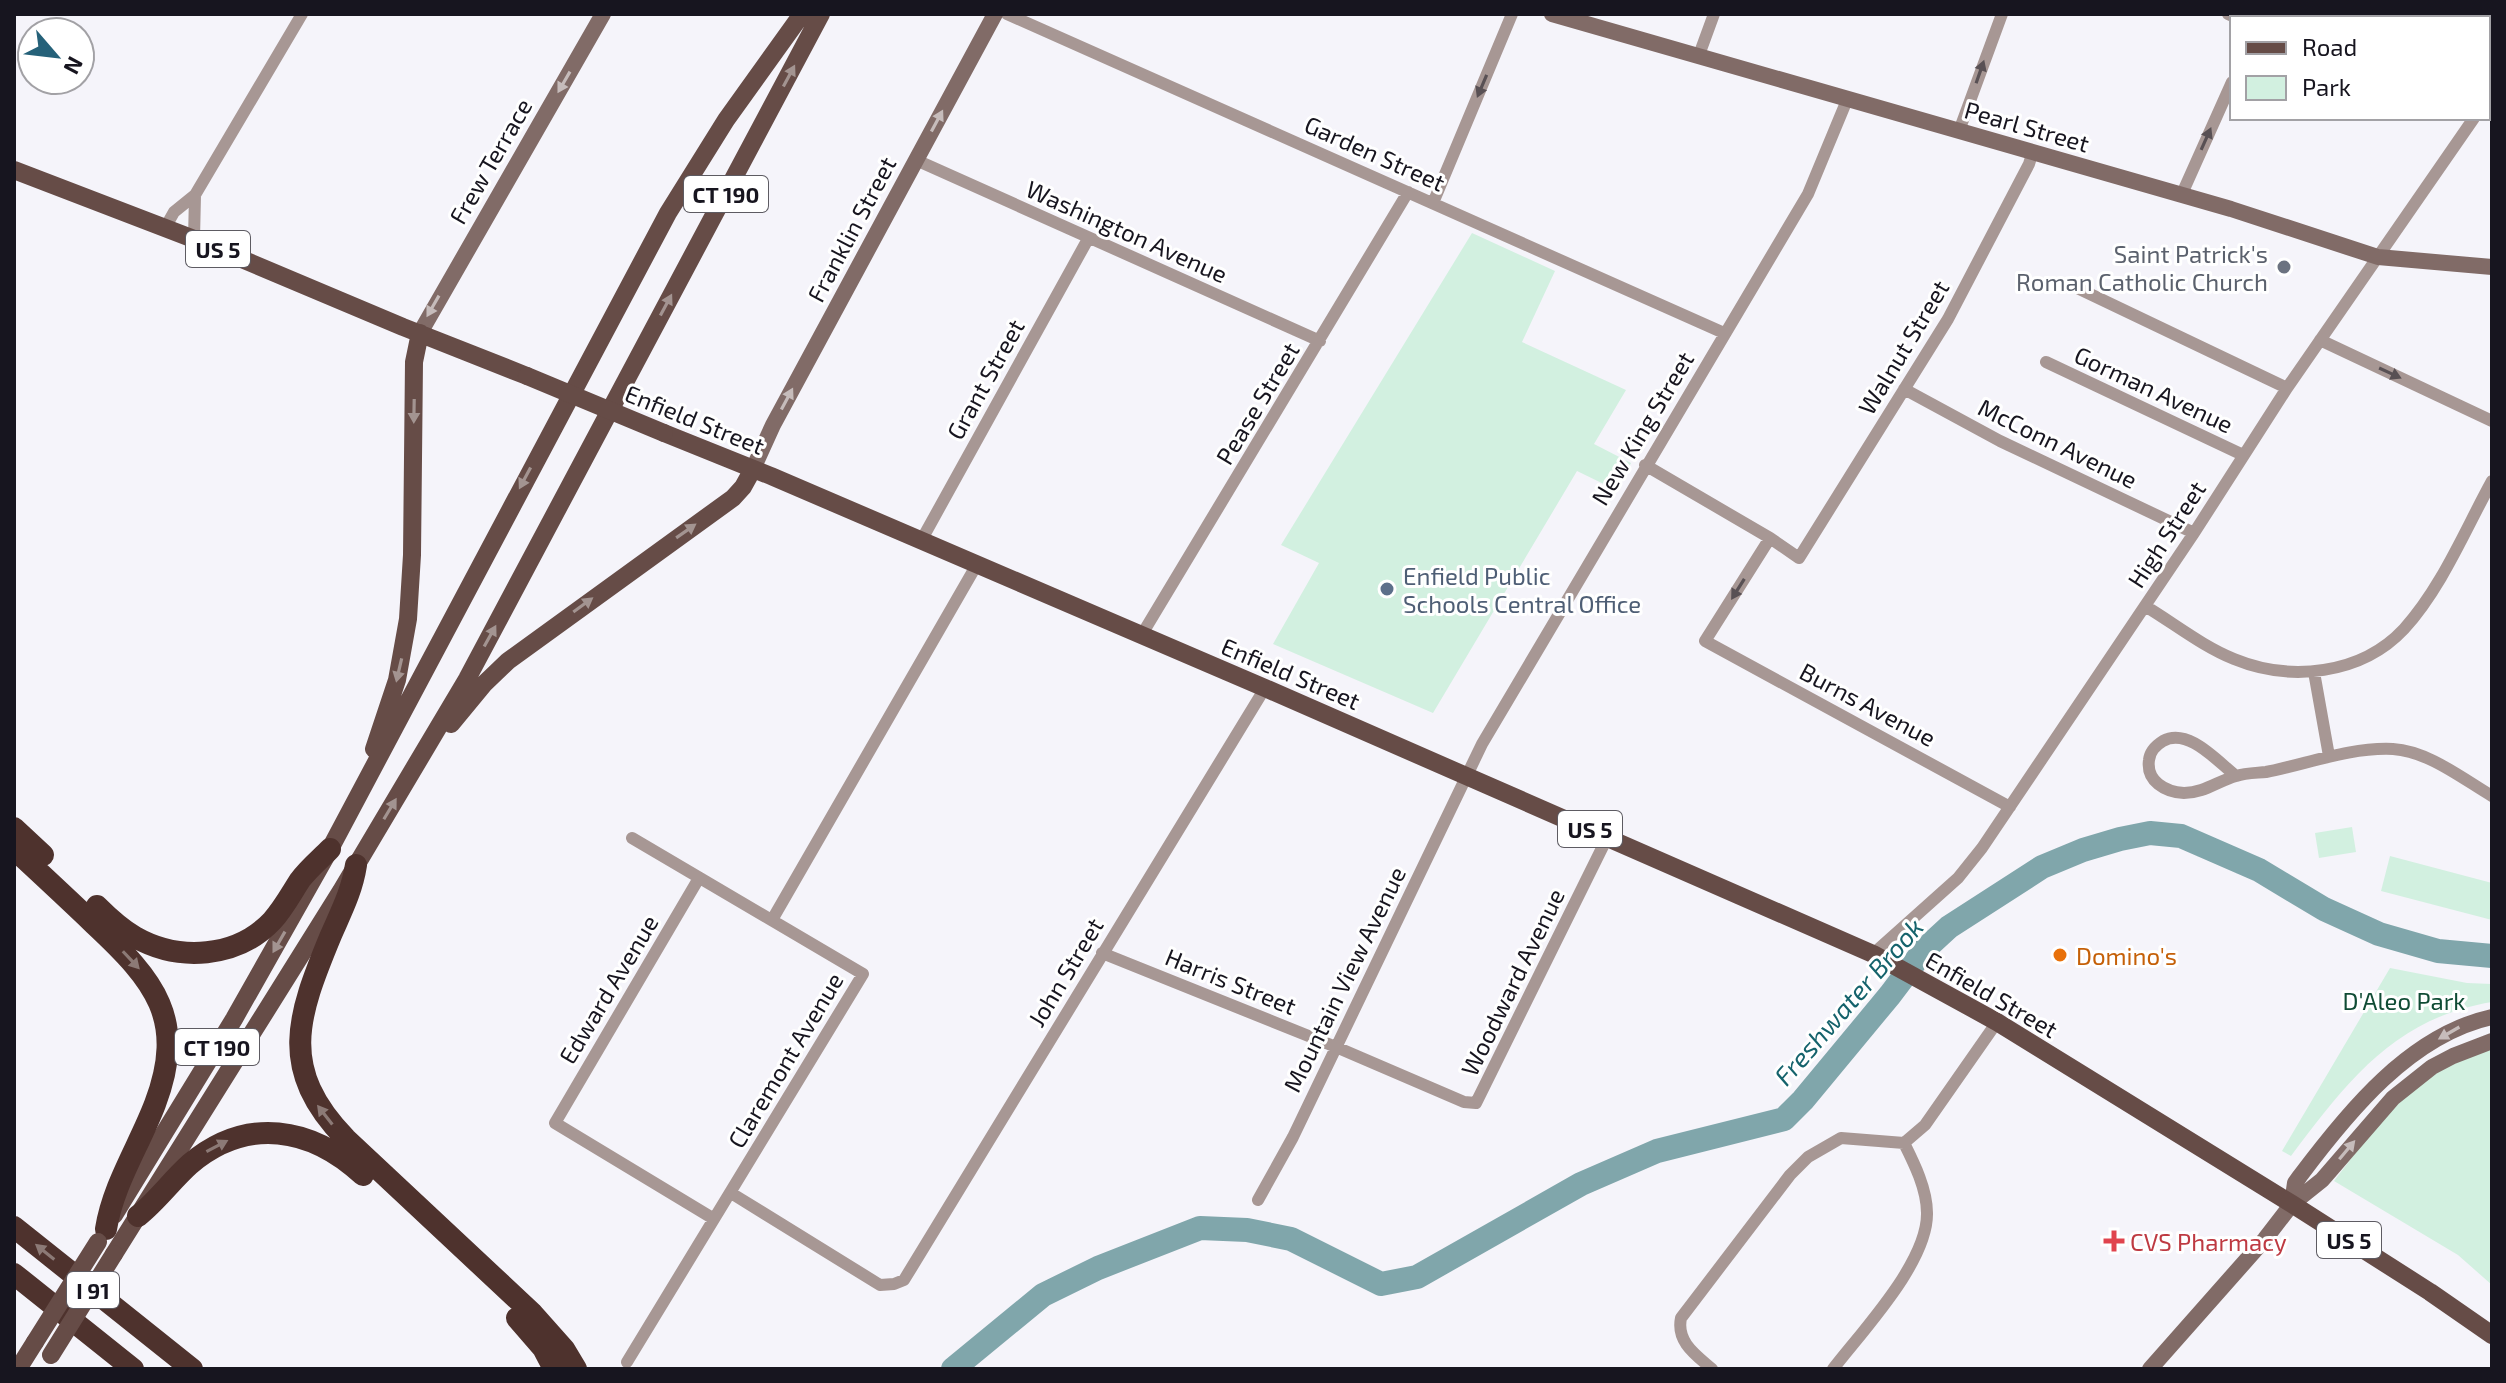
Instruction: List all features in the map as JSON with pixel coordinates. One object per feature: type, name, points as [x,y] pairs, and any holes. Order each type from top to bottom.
[{"type":"highway","points":[[14,828],[125,930],[157,947],[186,953],[228,948],[259,933],[330,849]]},
{"type":"highway","points":[[14,849],[136,964],[157,995],[166,1019],[168,1049],[163,1079],[114,1196],[102,1235]]},
{"type":"highway","points":[[356,865],[350,892],[318,969],[304,1013],[299,1051],[306,1083],[318,1106],[337,1130],[532,1313],[555,1338],[576,1369]]},
{"type":"highway","points":[[138,1216],[193,1162],[220,1144],[240,1136],[262,1133],[288,1134],[312,1140],[331,1149],[350,1164],[514,1316],[543,1348],[554,1369]]},
{"type":"highway","name":"I 91","points":[[14,1227],[192,1369]]},
{"type":"highway","name":"I 91","points":[[14,1274],[133,1369]]},
{"type":"highway","points":[[172,1353],[212,1369]]},
{"type":"main road","name":"CT 190","points":[[18,1369],[234,1019],[330,849],[668,213],[726,120],[802,14]]},
{"type":"main road","name":"CT 190","points":[[46,1362],[424,752],[497,624],[821,14]]},
{"type":"main road","name":"Enfield Street","points":[[14,170],[194,239],[753,469],[1608,836],[1873,954],[1997,1022],[2292,1204],[2492,1335]]},
{"type":"main road","points":[[368,780],[374,747],[397,680],[408,619],[412,555],[414,362],[420,333]]},
{"type":"main road","points":[[424,752],[508,661],[733,498],[753,469]]},
{"type":"street","points":[[165,228],[174,212],[195,195],[302,14]]},
{"type":"street","name":"Frew Terrace","points":[[420,333],[603,14]]},
{"type":"street","name":"Franklin Street","points":[[753,469],[773,425],[995,14]]},
{"type":"street","name":"Garden Street","points":[[1007,14],[1724,333]]},
{"type":"street","points":[[1433,203],[1512,14]]},
{"type":"street","name":"Pearl Street","points":[[1552,14],[2033,151],[2378,257],[2492,267]]},
{"type":"street","points":[[1699,55],[1714,14]]},
{"type":"street","points":[[1959,131],[2002,14]]},
{"type":"street","points":[[2181,196],[2230,86]]},
{"type":"street","name":"New King Street","points":[[1467,775],[1482,744],[1645,465],[1808,194],[1847,100]]},
{"type":"street","name":"High Street","points":[[1873,954],[1958,878],[2010,807],[2287,388],[2473,120]]},
{"type":"street","name":"Walnut Street","points":[[1770,538],[1799,558],[1969,281],[2033,151]]},
{"type":"street","name":"Washington Avenue","points":[[916,160],[1320,341]]},
{"type":"street","name":"Pease Street","points":[[1141,636],[1408,192]]},
{"type":"street","points":[[194,239],[195,195]]},
{"type":"street","name":"Grant Street","points":[[921,541],[1088,239]]},
{"type":"street","points":[[2069,284],[2287,388]]},
{"type":"street","points":[[2320,340],[2492,421]]},
{"type":"street","name":"Gorman Avenue","points":[[2046,362],[2243,455]]},
{"type":"street","name":"McConn Avenue","points":[[1904,389],[2000,441],[2194,533]]},
{"type":"street","points":[[1645,465],[1770,538]]},
{"type":"street","points":[[2145,606],[2212,649],[2277,672],[2314,672],[2361,659],[2403,630],[2438,581],[2492,481]]},
{"type":"street","name":"Burns Avenue","points":[[1770,538],[1705,641],[2010,807]]},
{"type":"street","points":[[632,838],[772,920],[976,566]]},
{"type":"street","points":[[2314,672],[2329,756]]},
{"type":"street","name":"John Street","points":[[731,1193],[880,1285],[904,1280],[1265,688]]},
{"type":"street","points":[[2236,776],[2196,745],[2179,737],[2160,743],[2149,759],[2150,773],[2156,783],[2176,792],[2203,790],[2236,776],[2329,756],[2392,749],[2430,760],[2492,796]]},
{"type":"street","name":"Mountain View Avenue","points":[[1258,1200],[1336,1047],[1467,775]]},
{"type":"street","name":"Woodward Avenue","points":[[1476,1103],[1608,836]]},
{"type":"street","name":"Edward Avenue","points":[[699,878],[555,1123],[714,1219]]},
{"type":"street","name":"Claremont Avenue","points":[[627,1362],[863,974],[772,920]]},
{"type":"street","name":"Harris Street","points":[[1102,953],[1464,1102],[1476,1103]]},
{"type":"street","points":[[2292,1204],[2295,1183],[2300,1176],[2379,1084],[2443,1035],[2460,1026],[2492,1017]]},
{"type":"street","points":[[1712,1369],[1681,1338],[1681,1318],[1790,1175],[1808,1157],[1841,1138],[1904,1143],[1925,1125],[1997,1022]]},
{"type":"street","points":[[2150,1369],[2292,1204],[2322,1180],[2372,1119],[2414,1081],[2453,1056],[2492,1041]]},
{"type":"street","points":[[1833,1369],[1915,1259],[1925,1238],[1928,1211],[1924,1192],[1904,1143]]},
{"type":"green space","points":[[1472,233],[1555,271],[1522,342],[1626,390],[1594,444],[1631,463],[1616,490],[1577,471],[1433,713],[1273,644],[1319,563],[1281,545]]},
{"type":"green space","points":[[2352,827],[2356,852],[2319,858],[2315,833]]},
{"type":"green space","points":[[2390,856],[2492,883],[2492,920],[2381,891]]},
{"type":"green space","name":"D'Aleo Park","points":[[2390,968],[2467,983],[2492,984],[2492,1002],[2427,1022],[2400,1038],[2353,1079],[2291,1156],[2282,1151]]},
{"type":"green space","points":[[2492,1049],[2492,1285],[2458,1255],[2334,1181],[2386,1116],[2416,1087],[2451,1064]]},
{"type":"waterway","name":"Freshwater Brook","points":[[953,1369],[1043,1295],[1098,1268],[1200,1228],[1247,1230],[1291,1239],[1381,1284],[1417,1277],[1581,1184],[1657,1151],[1784,1119],[1890,995],[1924,950],[1949,927],[2042,867],[2120,839],[2150,833],[2181,836],[2259,870],[2324,909],[2379,934],[2438,951],[2492,956]]},
{"type":"place","name":"Saint Patrick's Roman Catholic Church","points":[[2284,267]]},
{"type":"place","name":"Enfield Public Schools Central Office","points":[[1387,589]]},
{"type":"place","name":"Domino's","points":[[2060,955]]},
{"type":"place","name":"CVS Pharmacy","points":[[2114,1241]]}]
